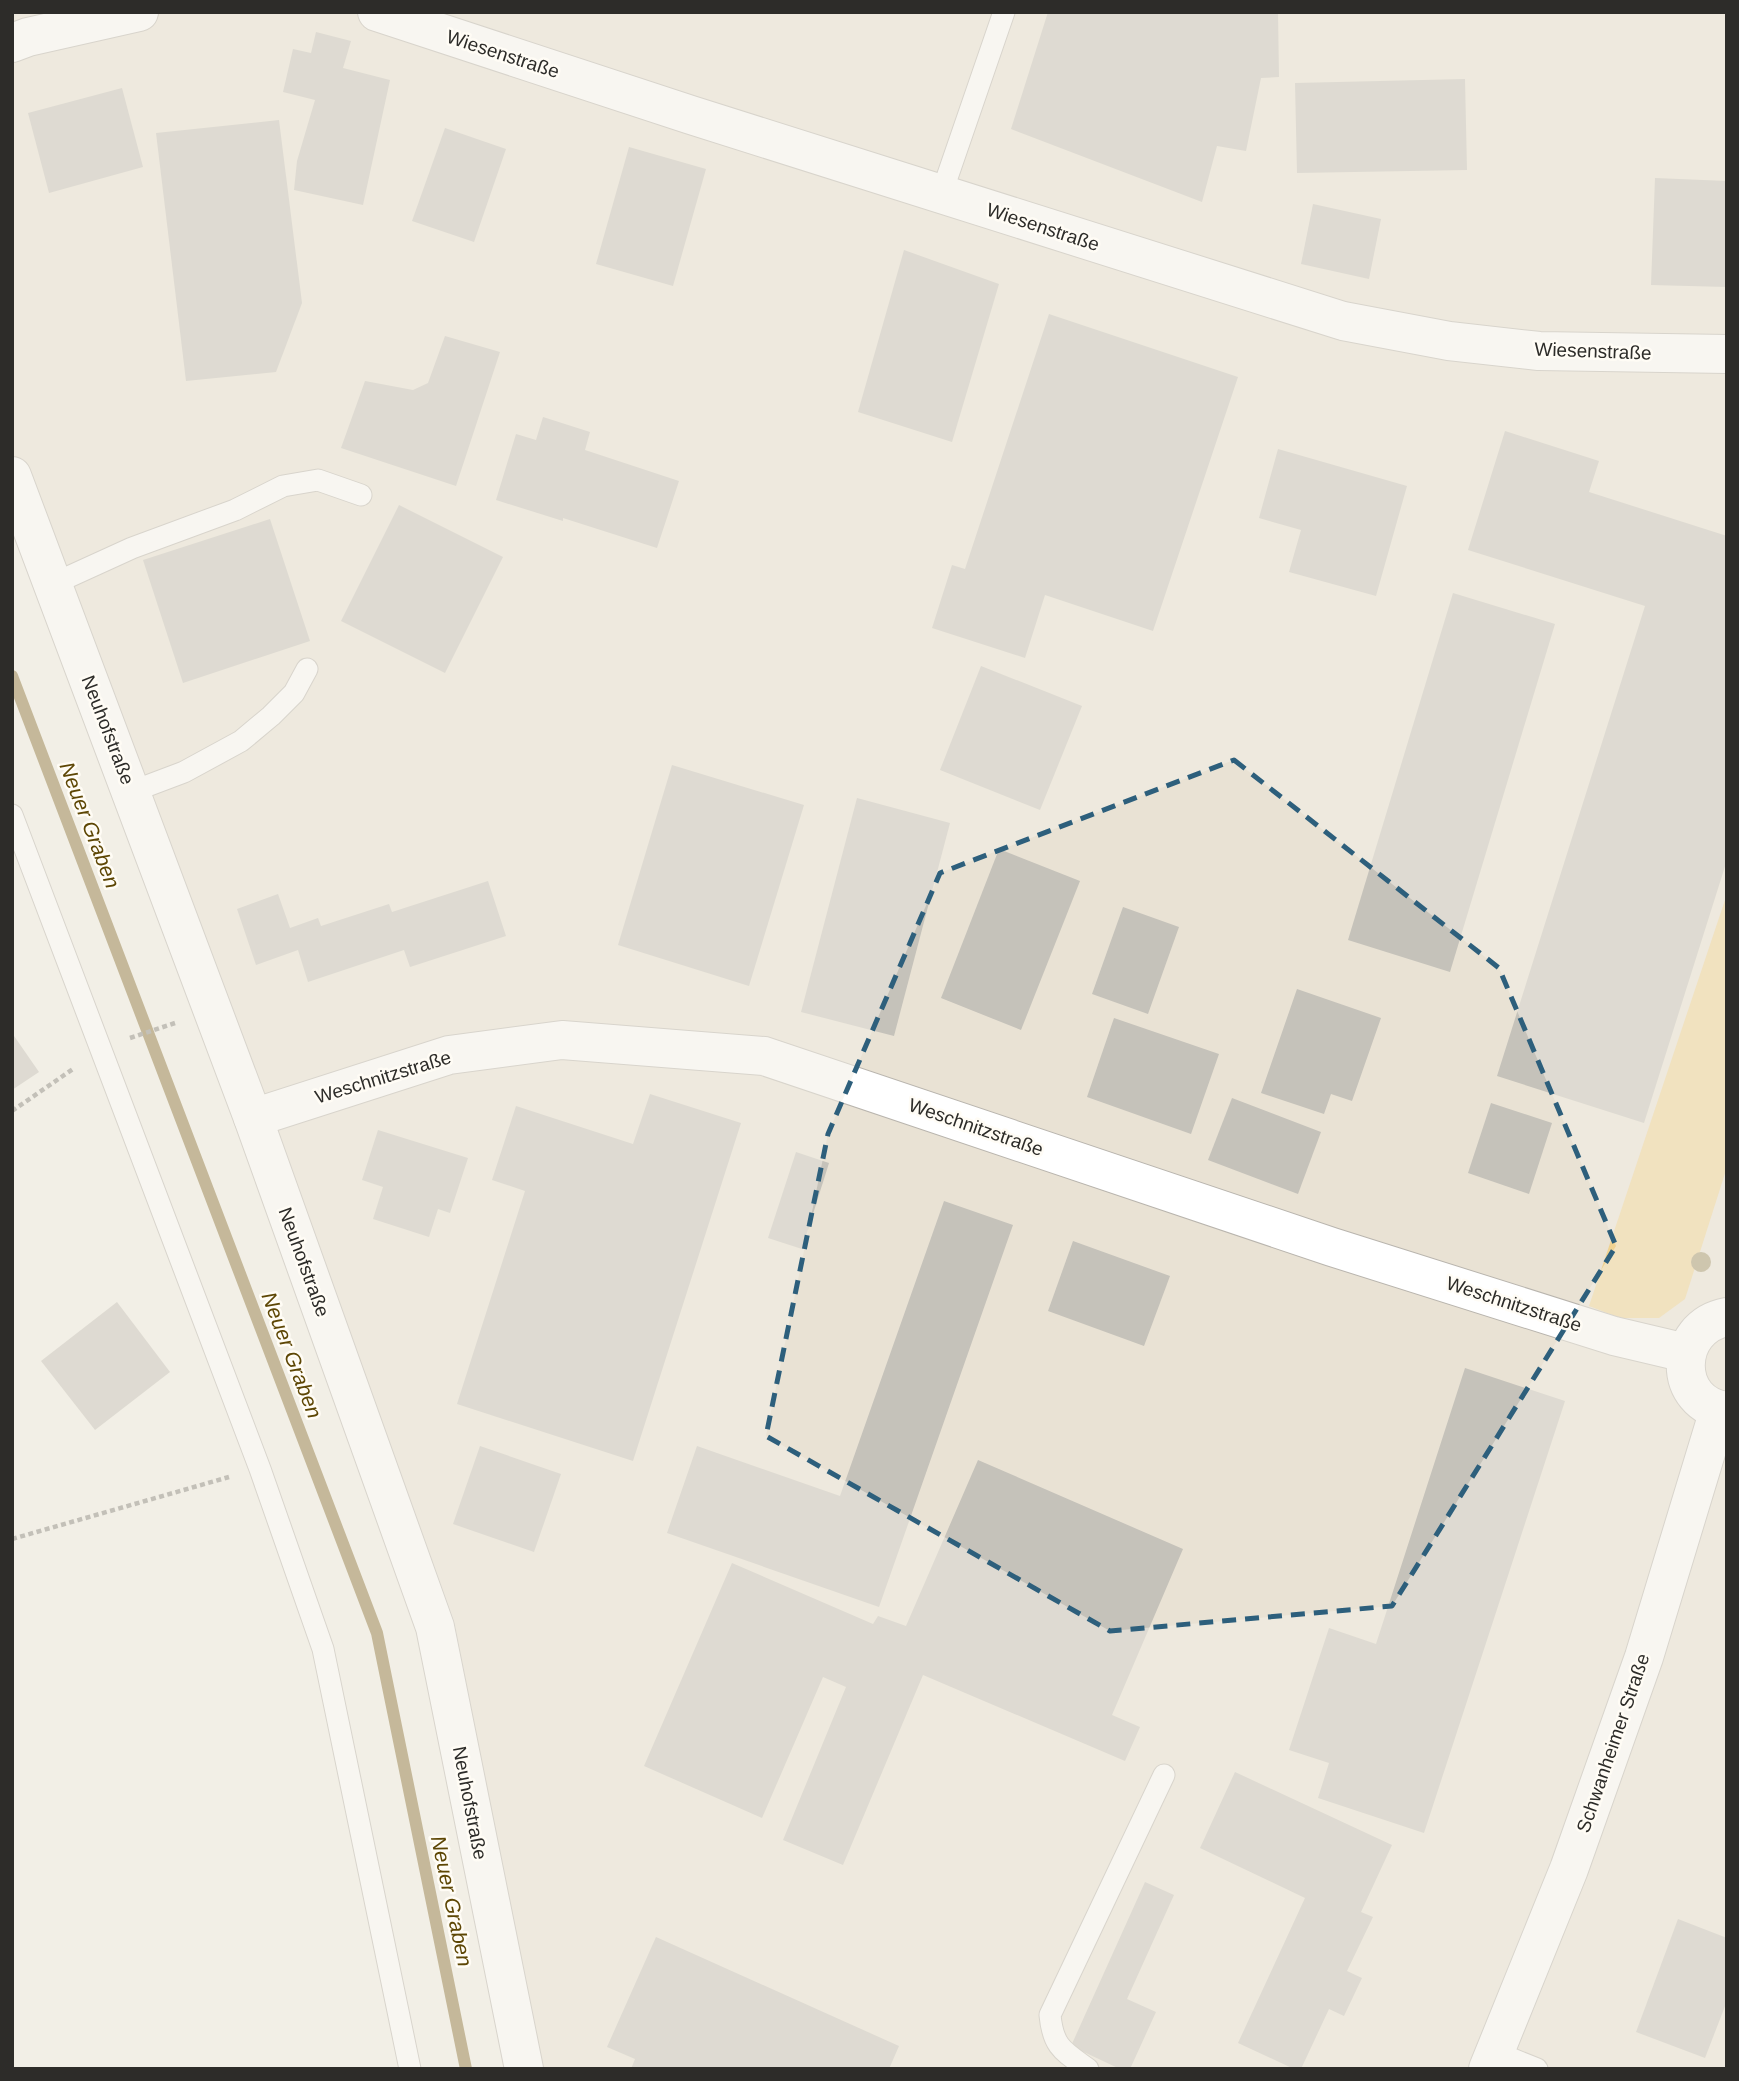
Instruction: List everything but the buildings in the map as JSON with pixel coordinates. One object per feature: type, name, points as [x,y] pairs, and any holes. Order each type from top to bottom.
[{"type":"street","points":[[12,43],[139,12]]},
{"type":"street","name":"Wiesenstraße","points":[[377,12],[941,195],[1343,321],[1449,341],[1539,351],[1727,354]]},
{"type":"street","name":"Neuhofstraße","points":[[12,476],[253,1118],[435,1627],[524,2069]]},
{"type":"street","name":"Weschnitzstraße","points":[[253,1118],[449,1055],[562,1040],[764,1056],[1332,1247],[1614,1336],[1686,1353]]},
{"type":"street","points":[[1686,1353],[1694,1335],[1701,1328],[1727,1317]]},
{"type":"street","name":"Schwanheimer Straße","points":[[1491,2060],[1569,1869],[1644,1657],[1723,1411],[1707,1405],[1693,1391],[1686,1373],[1686,1353]]},
{"type":"lane","points":[[941,195],[1004,12]]},
{"type":"lane","points":[[53,584],[132,548],[235,510],[283,486],[318,480],[361,495]]},
{"type":"lane","points":[[131,792],[184,772],[241,741],[294,693],[307,669]]},
{"type":"lane","points":[[12,816],[260,1469],[323,1649],[410,2069]]},
{"type":"lane","points":[[1088,2069],[1066,2053],[1052,2036],[1050,2015],[1164,1775]]},
{"type":"lane","points":[[1491,2060],[1537,2069]]},
{"type":"path","points":[[127,1039],[171,1024]]},
{"type":"path","points":[[12,1111],[101,1050]]},
{"type":"path","points":[[12,1539],[260,1469]]},
{"type":"highlighted area","points":[[1234,760],[1499,968],[1616,1246],[1392,1606],[1110,1631],[766,1436],[828,1134],[940,873]]},
{"type":"shaded area","points":[[12,12],[1727,12],[1727,2069],[542,2069],[454,1620],[257,1080],[12,458]]},
{"type":"shaded area","points":[[1727,894],[1727,1167],[1685,1299],[1659,1318],[1620,1318],[1589,1306]]},
{"type":"waterway","name":"Neuer Graben","points":[[12,676],[377,1633],[466,2069]]}]
